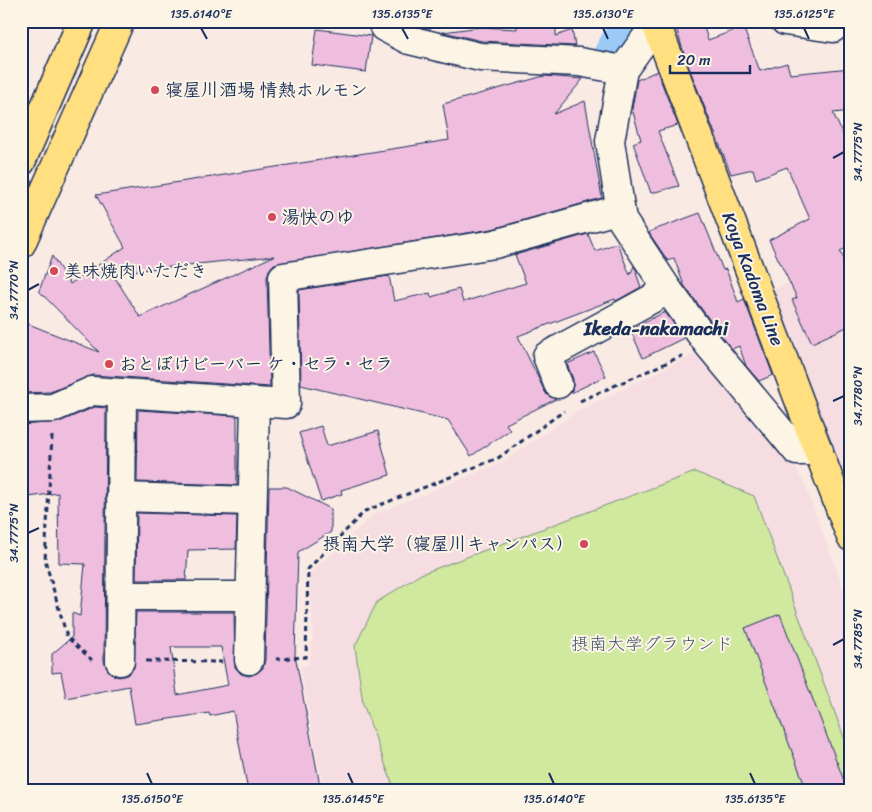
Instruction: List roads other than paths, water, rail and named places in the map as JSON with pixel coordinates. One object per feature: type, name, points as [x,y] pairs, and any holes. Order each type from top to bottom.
[{"type":"main road","points":[[21,162],[82,21]]},
{"type":"main road","points":[[21,244],[120,21]]},
{"type":"main road","name":"Koya Kadoma Line","points":[[656,22],[851,537]]},
{"type":"street","points":[[382,21],[384,27],[409,40],[480,57],[580,62],[623,70]]},
{"type":"street","points":[[785,21],[833,28]]},
{"type":"street","points":[[656,22],[623,70],[610,141],[614,210],[622,220],[663,293],[797,451],[819,451]]},
{"type":"street","points":[[21,409],[53,408],[92,391],[286,404],[284,277],[494,244],[614,210]]},
{"type":"street","points":[[566,394],[547,356],[663,293]]},
{"type":"street","points":[[120,661],[122,392]]},
{"type":"street","points":[[249,660],[255,402]]},
{"type":"street","points":[[122,497],[252,501]]},
{"type":"street","points":[[120,596],[250,596]]},
{"type":"waterway","points":[[617,57],[629,36]]},
{"type":"place","name":"寝屋川酒場 情熱ホルモン","points":[[155,90]]},
{"type":"place","name":"湯快のゆ","points":[[272,217]]},
{"type":"place","name":"美味焼肉いただき","points":[[54,271]]},
{"type":"place","name":"おとぼけビーバー ケ・セラ・セラ","points":[[109,364]]},
{"type":"place","name":"摂南大学（寝屋川キャンパス）","points":[[584,544]]},
{"type":"district","name":"Ikeda-nakamachi","points":[[656,328]]},
{"type":"park label","name":"摂南大学グラウンド","points":[[652,644]]}]
